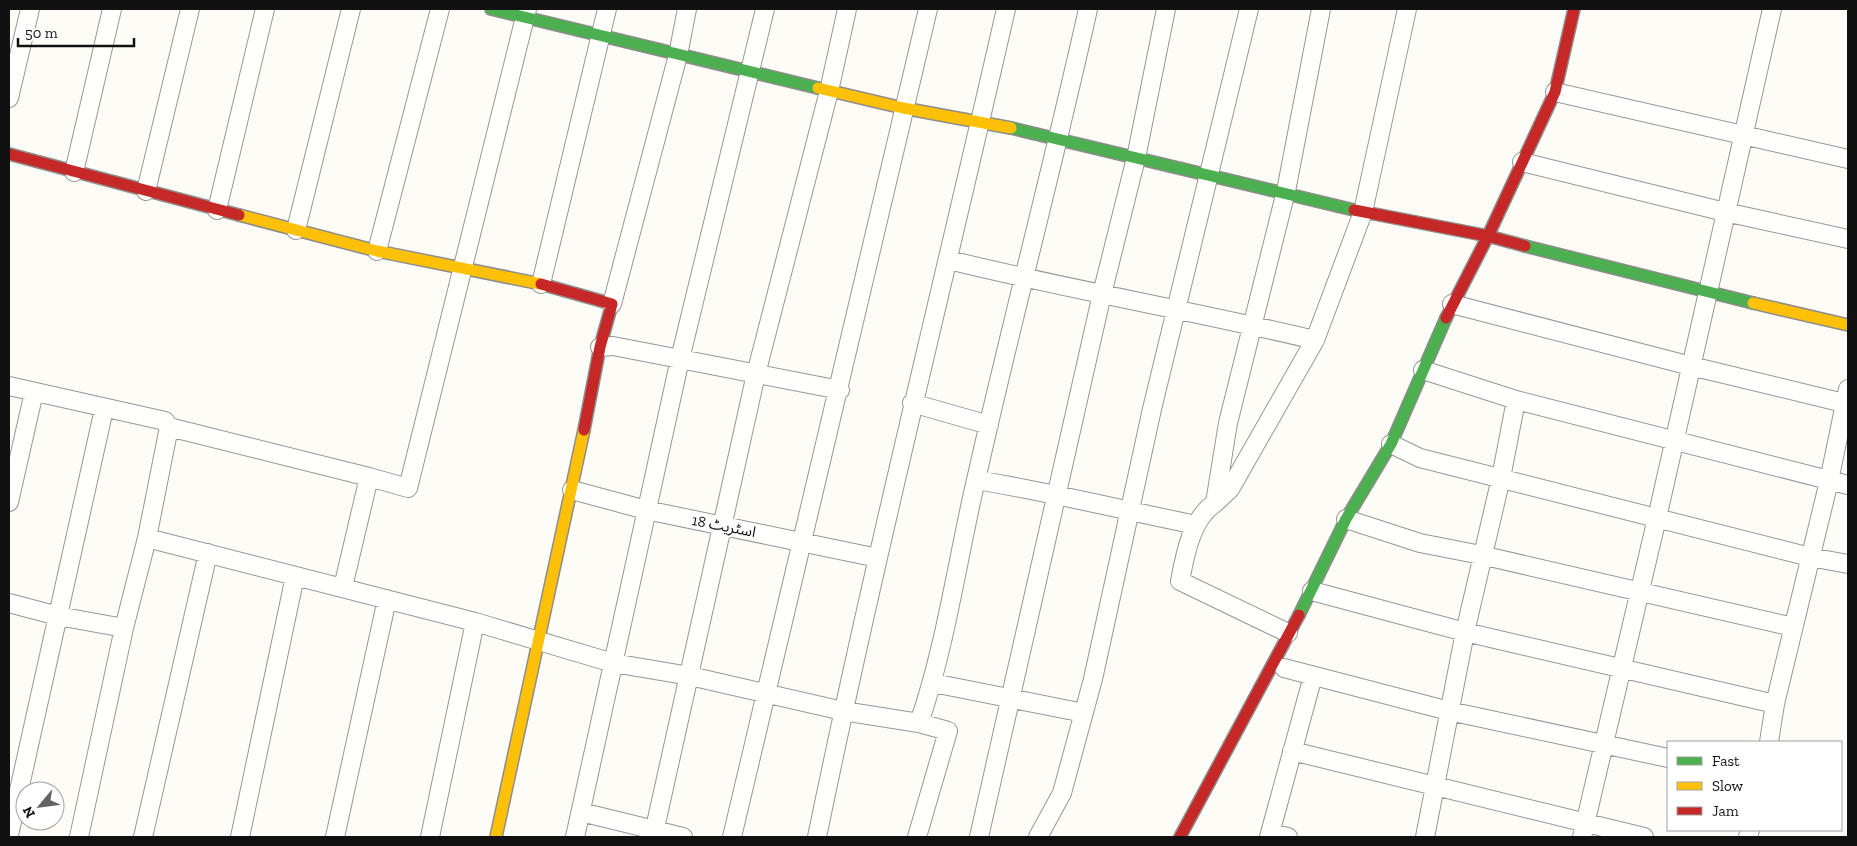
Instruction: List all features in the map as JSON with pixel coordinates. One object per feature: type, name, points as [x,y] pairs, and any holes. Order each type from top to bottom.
[{"type":"street","points":[[9,98],[30,9]]},
{"type":"street","points":[[74,172],[112,9]]},
{"type":"street","points":[[146,190],[190,9]]},
{"type":"street","points":[[217,210],[265,9]]},
{"type":"street","points":[[296,230],[351,9]]},
{"type":"street","points":[[378,251],[440,9]]},
{"type":"street","points":[[491,9],[526,13],[602,36],[903,108],[980,121],[1059,138],[1136,158],[1286,191],[1363,212],[1488,236],[1709,293],[1848,324]]},
{"type":"street","points":[[541,284],[607,9]]},
{"type":"street","points":[[496,837],[572,490],[600,348],[678,55],[688,9]]},
{"type":"street","points":[[574,837],[680,359],[765,9]]},
{"type":"street","points":[[654,834],[756,374],[829,91],[848,9]]},
{"type":"street","points":[[732,837],[840,390],[903,108],[928,9]]},
{"type":"street","points":[[817,837],[843,711],[912,403],[949,260],[1006,9]]},
{"type":"street","points":[[919,724],[933,683],[976,480],[1059,138],[1088,9]]},
{"type":"street","points":[[979,837],[1102,294],[1136,158],[1166,9]]},
{"type":"street","points":[[1038,837],[1062,793],[1084,713],[1152,409],[1249,9]]},
{"type":"street","points":[[1215,503],[1228,423],[1286,191],[1321,9]]},
{"type":"street","points":[[1288,634],[1180,581],[1185,557],[1196,525],[1206,510],[1230,489],[1315,340],[1363,212],[1407,9]]},
{"type":"street","points":[[1180,837],[1312,591],[1346,519],[1391,444],[1452,304],[1488,236],[1555,92],[1574,9]]},
{"type":"street","points":[[1583,830],[1709,293],[1725,212],[1772,9]]},
{"type":"street","points":[[9,386],[104,409],[165,421],[169,427],[408,488],[526,13]]},
{"type":"street","points":[[1555,92],[1848,159]]},
{"type":"street","points":[[9,154],[378,251],[463,270],[541,284],[612,304]]},
{"type":"street","points":[[1522,162],[1725,212],[1848,239]]},
{"type":"street","points":[[949,260],[1025,279],[1252,325],[1315,340]]},
{"type":"street","points":[[1452,304],[1691,366],[1847,398],[1775,704],[1768,741]]},
{"type":"street","points":[[600,348],[613,346],[840,390]]},
{"type":"street","points":[[1423,370],[1516,400],[1848,485]]},
{"type":"street","points":[[9,502],[14,456],[34,392]]},
{"type":"street","points":[[1425,837],[1464,632],[1501,478],[1516,400]]},
{"type":"street","points":[[912,403],[989,424]]},
{"type":"street","points":[[9,835],[13,799],[58,616],[104,409]]},
{"type":"street","points":[[79,837],[124,628],[147,538],[169,427]]},
{"type":"street","points":[[1391,444],[1420,458],[1810,557],[1848,564]]},
{"type":"street","points":[[343,587],[369,477]]},
{"type":"street","points":[[976,480],[1056,493],[1129,512],[1196,525]]},
{"type":"street","name":"اسٹریٹ 18","points":[[572,490],[646,510],[878,558]]},
{"type":"street","points":[[1346,519],[1420,543],[1481,555],[1793,627]]},
{"type":"street","points":[[147,538],[539,639],[613,663],[690,676],[843,711],[919,724],[948,732],[917,837]]},
{"type":"street","points":[[143,837],[208,553]]},
{"type":"street","points":[[240,837],[295,576]]},
{"type":"street","points":[[1312,591],[1464,632],[1775,704]]},
{"type":"street","points":[[335,837],[387,599]]},
{"type":"street","points":[[9,603],[58,616],[124,628]]},
{"type":"street","points":[[430,837],[475,622]]},
{"type":"street","points":[[1284,668],[1449,711],[1667,758]]},
{"type":"street","points":[[1288,837],[1269,835],[1313,676]]},
{"type":"street","points":[[933,683],[1084,713]]},
{"type":"street","points":[[1292,751],[1434,786],[1583,830],[1644,837]]},
{"type":"street","points":[[581,812],[654,834],[682,837]]},
{"type":"traffic: fast","points":[[491,9],[818,88]]},
{"type":"traffic: fast","points":[[1011,128],[1354,210]]},
{"type":"traffic: fast","points":[[1525,246],[1753,303]]},
{"type":"traffic: fast","points":[[1299,615],[1346,519],[1391,444],[1446,318]]},
{"type":"traffic: slow","points":[[818,88],[903,108],[1011,128]]},
{"type":"traffic: slow","points":[[239,215],[377,251],[541,284]]},
{"type":"traffic: slow","points":[[1753,303],[1848,325]]},
{"type":"traffic: slow","points":[[496,837],[584,430]]},
{"type":"traffic: jam","points":[[1446,318],[1488,236],[1555,92],[1574,9]]},
{"type":"traffic: jam","points":[[9,154],[239,215]]},
{"type":"traffic: jam","points":[[1354,210],[1488,236],[1525,246]]},
{"type":"traffic: jam","points":[[541,284],[612,304],[600,347],[584,430]]},
{"type":"traffic: jam","points":[[1180,837],[1299,615]]}]
